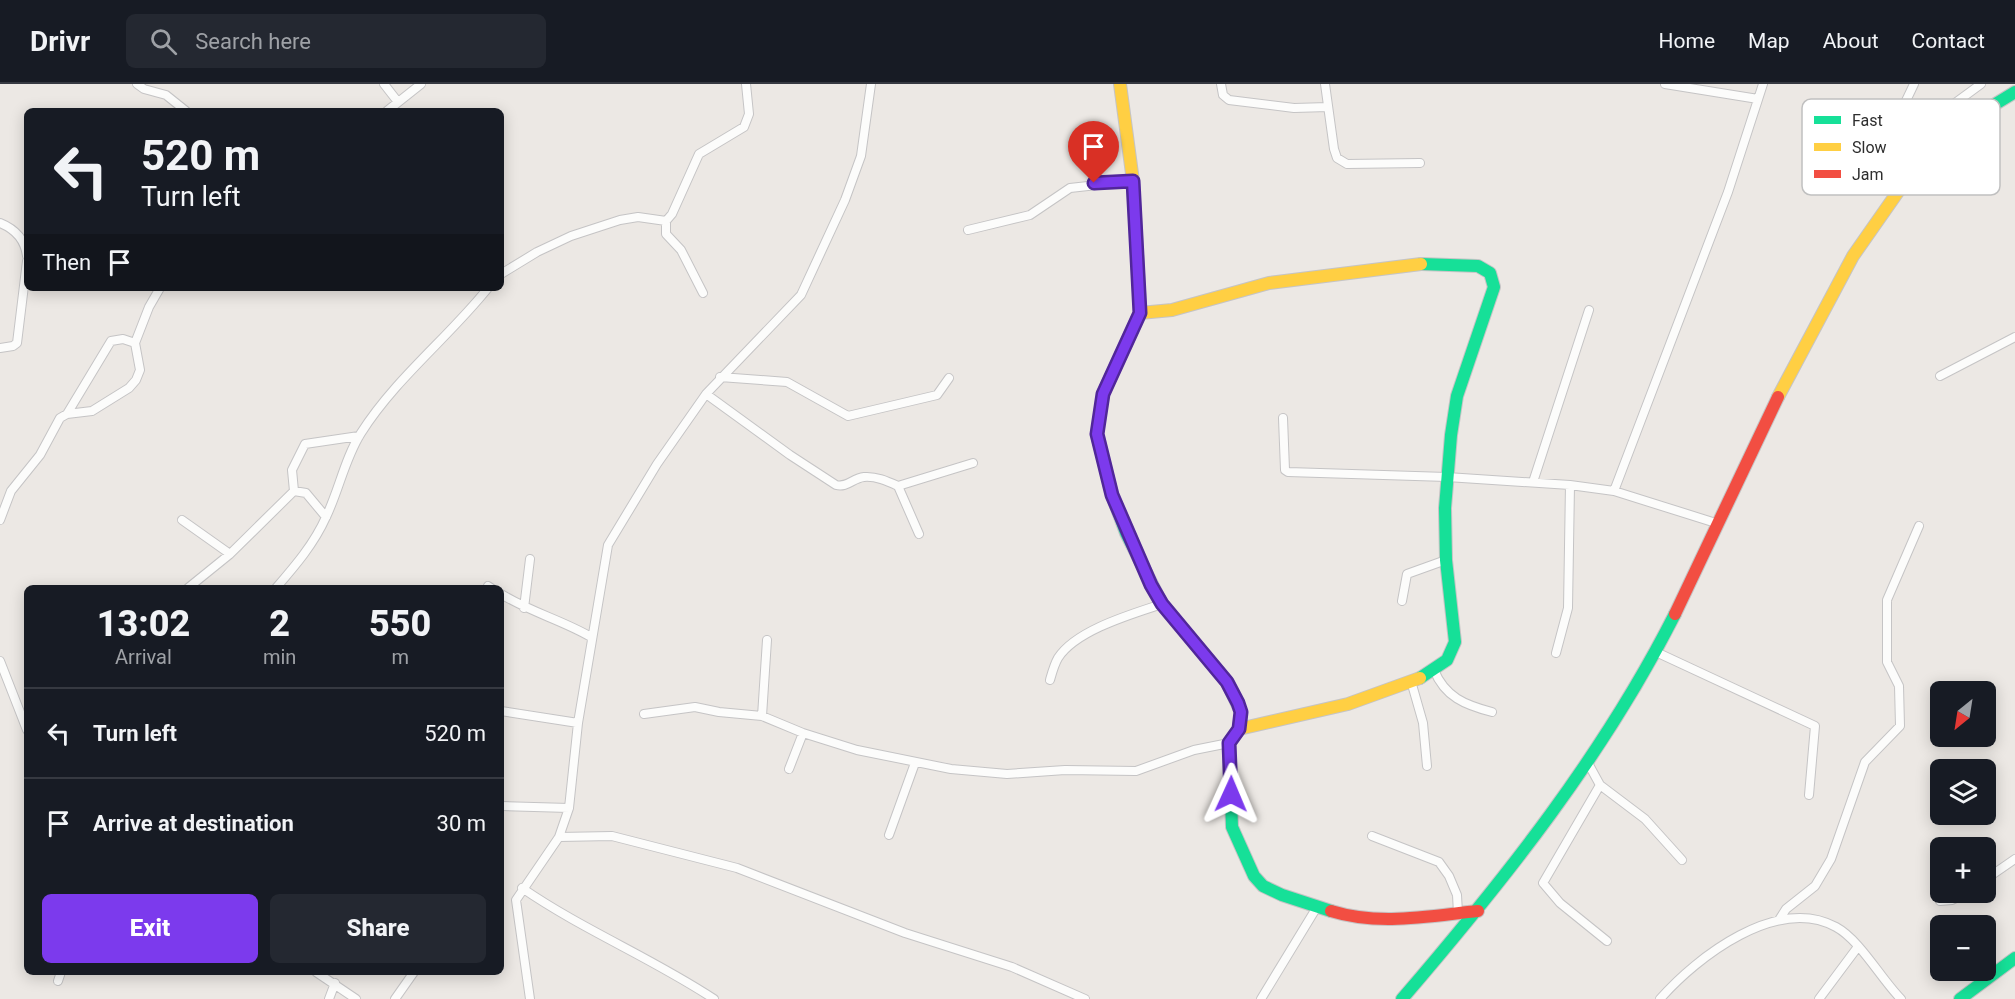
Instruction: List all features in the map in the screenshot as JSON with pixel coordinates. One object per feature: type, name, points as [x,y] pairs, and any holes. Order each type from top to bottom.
[{"type":"main road","points":[[1120,84],[1133,181],[1140,313],[1103,394],[1097,434],[1112,495],[1126,533],[1162,604],[1227,682],[1241,712],[1239,729],[1229,743],[1232,827],[1246,861],[1263,886],[1317,908],[1369,919],[1478,911]]},
{"type":"main road","points":[[2000,100],[2015,92]]},
{"type":"main road","points":[[1402,999],[1478,911],[1530,846],[1588,763],[1656,652],[1821,308],[1875,221],[1896,195]]},
{"type":"main road","points":[[1140,313],[1172,310],[1253,286],[1288,279],[1419,264],[1478,266],[1490,273],[1494,287],[1457,396],[1447,477],[1446,560],[1455,642],[1446,662],[1411,681],[1359,700],[1239,729]]},
{"type":"main road","points":[[1960,999],[2015,958]]},
{"type":"street","points":[[137,84],[144,89],[166,95],[182,108]]},
{"type":"street","points":[[384,84],[398,102]]},
{"type":"street","points":[[391,108],[421,84]]},
{"type":"street","points":[[703,292],[681,250],[666,234],[666,221],[672,214],[699,154],[744,127],[748,114],[746,84]]},
{"type":"street","points":[[530,999],[515,904],[522,888],[559,837],[569,808],[578,723],[591,637],[606,552],[612,535],[706,394],[720,377],[786,313],[806,287],[845,200],[861,156],[871,84]]},
{"type":"street","points":[[1221,84],[1223,95],[1229,100],[1294,108],[1328,107]]},
{"type":"street","points":[[1325,84],[1335,155],[1343,162],[1420,163]]},
{"type":"street","points":[[1665,84],[1758,99]]},
{"type":"street","points":[[1614,491],[1728,192],[1763,84]]},
{"type":"street","points":[[1907,99],[1914,84]]},
{"type":"street","points":[[1961,99],[1982,84]]},
{"type":"street","points":[[968,230],[1030,215],[1070,188],[1133,181]]},
{"type":"street","points":[[504,271],[571,236],[620,220],[638,216],[666,221]]},
{"type":"street","points":[[0,224],[24,241]]},
{"type":"street","points":[[0,348],[14,346],[17,343],[24,286]]},
{"type":"street","points":[[0,520],[11,491],[40,455],[60,418],[67,414],[92,411],[122,393],[136,380],[140,370],[135,343],[148,307],[158,291]]},
{"type":"street","points":[[279,585],[303,556],[326,517],[359,436],[400,381],[440,342],[485,291]]},
{"type":"street","points":[[1533,482],[1589,310]]},
{"type":"street","points":[[1940,376],[2015,337]]},
{"type":"street","points":[[67,414],[111,341],[123,339],[135,343]]},
{"type":"street","points":[[720,377],[787,381],[848,416],[937,395],[949,378]]},
{"type":"street","points":[[706,394],[790,455],[836,485],[845,485],[858,478],[871,477],[898,486],[973,463]]},
{"type":"street","points":[[1282,418],[1285,470],[1288,472],[1447,477],[1570,485],[1614,491],[1719,524]]},
{"type":"street","points":[[294,491],[292,470],[305,444],[359,436]]},
{"type":"street","points":[[1556,653],[1568,608],[1570,485]]},
{"type":"street","points":[[898,486],[919,534]]},
{"type":"street","points":[[294,491],[306,493],[326,517]]},
{"type":"street","points":[[192,585],[230,554],[294,491]]},
{"type":"street","points":[[182,520],[230,554]]},
{"type":"street","points":[[1779,920],[1786,909],[1815,886],[1831,860],[1865,762],[1900,726],[1899,686],[1887,662],[1887,600],[1919,526]]},
{"type":"street","points":[[524,608],[530,559]]},
{"type":"street","points":[[1402,601],[1407,574],[1446,560]]},
{"type":"street","points":[[504,596],[524,608],[591,637]]},
{"type":"street","points":[[1050,680],[1058,657],[1082,637],[1162,604]]},
{"type":"street","points":[[762,716],[767,640]]},
{"type":"street","points":[[1656,652],[1815,726],[1809,795]]},
{"type":"street","points":[[0,662],[24,722]]},
{"type":"street","points":[[1434,670],[1440,685],[1463,704],[1492,712]]},
{"type":"street","points":[[1411,681],[1423,723],[1427,766]]},
{"type":"street","points":[[644,714],[695,707],[762,716],[803,733],[857,750],[915,763],[1007,774],[1065,770],[1136,771],[1194,750],[1229,743]]},
{"type":"street","points":[[504,711],[578,723]]},
{"type":"street","points":[[789,769],[803,733]]},
{"type":"street","points":[[889,835],[915,763]]},
{"type":"street","points":[[1588,763],[1599,785],[1645,819],[1682,860]]},
{"type":"street","points":[[1599,785],[1543,883],[1560,903],[1607,941]]},
{"type":"street","points":[[504,806],[569,808]]},
{"type":"street","points":[[559,837],[612,836],[737,868],[904,933],[1012,967],[1085,999]]},
{"type":"street","points":[[1372,836],[1439,862],[1449,876],[1457,895],[1458,913]]},
{"type":"street","points":[[1996,872],[2015,859]]},
{"type":"street","points":[[522,888],[567,918],[679,976],[714,999]]},
{"type":"street","points":[[1261,999],[1317,908]]},
{"type":"street","points":[[1660,999],[1692,967],[1726,943],[1758,926],[1779,920],[1819,922],[1835,927],[1857,948],[1900,999]]},
{"type":"street","points":[[1819,999],[1857,948]]},
{"type":"street","points":[[321,975],[356,999]]},
{"type":"street","points":[[395,999],[412,975]]},
{"type":"street","points":[[329,999],[335,983]]},
{"type":"traffic: fast","points":[[2000,101],[2015,92]]},
{"type":"traffic: fast","points":[[1420,678],[1447,660],[1455,642],[1446,560],[1445,508],[1451,435],[1457,396],[1494,287],[1490,273],[1478,266],[1421,264]]},
{"type":"traffic: fast","points":[[1139,291],[1140,313],[1103,394],[1097,434],[1112,495],[1126,533],[1162,604],[1227,682],[1241,712],[1239,729],[1229,743],[1232,827],[1254,876],[1263,886],[1282,895],[1331,911]]},
{"type":"traffic: fast","points":[[1402,999],[1478,908],[1550,815],[1616,717],[1675,614]]},
{"type":"traffic: fast","points":[[1960,999],[2015,958]]},
{"type":"traffic: slow","points":[[1120,84],[1133,181],[1139,291]]},
{"type":"traffic: slow","points":[[1778,397],[1853,256],[1896,195]]},
{"type":"traffic: slow","points":[[1140,313],[1172,310],[1269,283],[1421,264]]},
{"type":"traffic: slow","points":[[1239,729],[1348,704],[1420,678]]},
{"type":"traffic: jam","points":[[1675,614],[1778,397]]},
{"type":"traffic: jam","points":[[1331,911],[1349,916],[1386,919],[1478,911]]},
{"type":"route","points":[[1094,183],[1133,181],[1139,261],[1140,313],[1114,366],[1100,403],[1097,434],[1103,462],[1126,533],[1151,585],[1162,604],[1227,682],[1238,703],[1241,712],[1239,729],[1229,743],[1231,794]]}]
